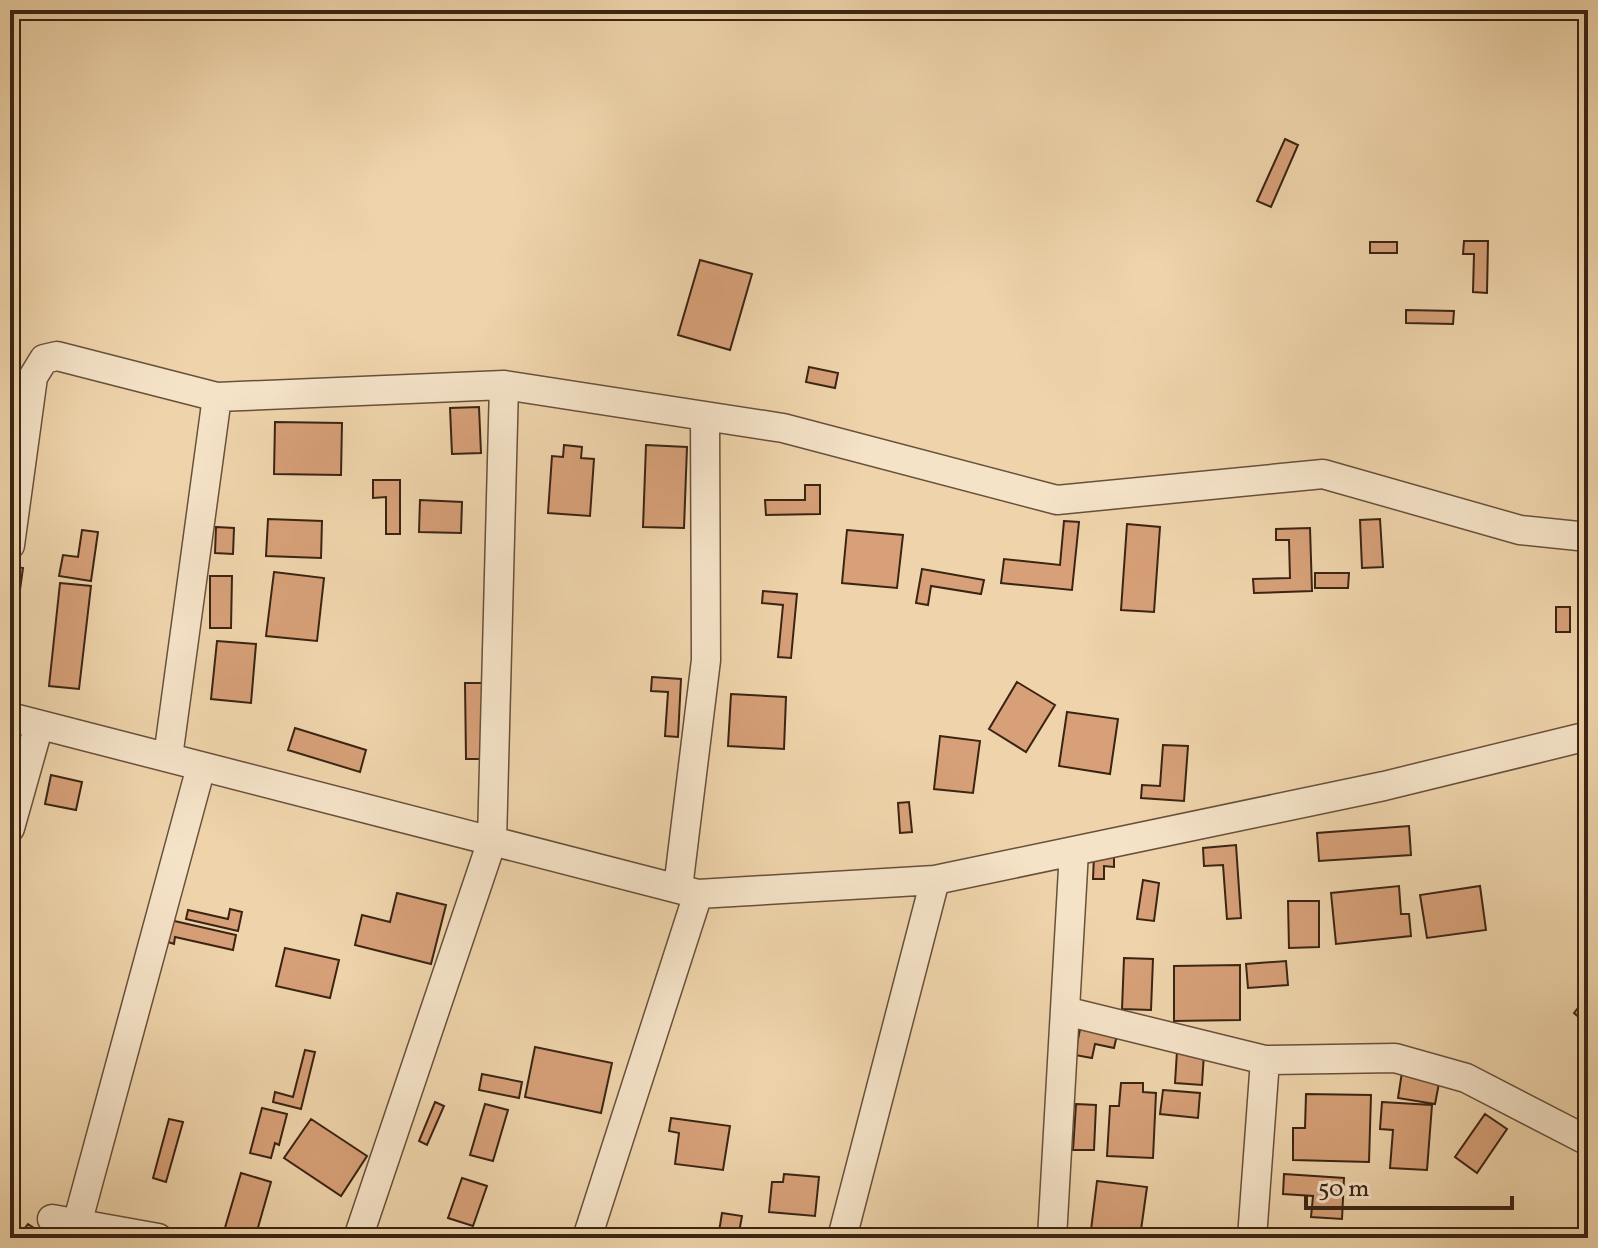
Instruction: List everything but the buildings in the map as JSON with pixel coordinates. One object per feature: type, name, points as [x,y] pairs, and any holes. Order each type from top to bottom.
[{"type":"street","points":[[10,545],[33,377],[44,359],[57,356],[217,397],[504,385],[783,428],[1057,500],[1323,474],[1520,530],[1588,537]]},
{"type":"street","points":[[358,1238],[492,841],[504,385]]},
{"type":"street","points":[[168,757],[217,397]]},
{"type":"street","points":[[587,1238],[688,891],[706,660],[705,416]]},
{"type":"street","points":[[10,717],[688,891],[935,880],[1384,786],[1588,736]]},
{"type":"street","points":[[10,828],[39,725]]},
{"type":"street","points":[[158,1238],[64,1227],[201,767]]},
{"type":"street","points":[[1052,1238],[1074,851]]},
{"type":"street","points":[[842,1238],[935,880]]},
{"type":"street","points":[[1065,1011],[1265,1060],[1395,1058],[1466,1078],[1588,1141]]},
{"type":"street","points":[[1252,1238],[1265,1060]]}]
